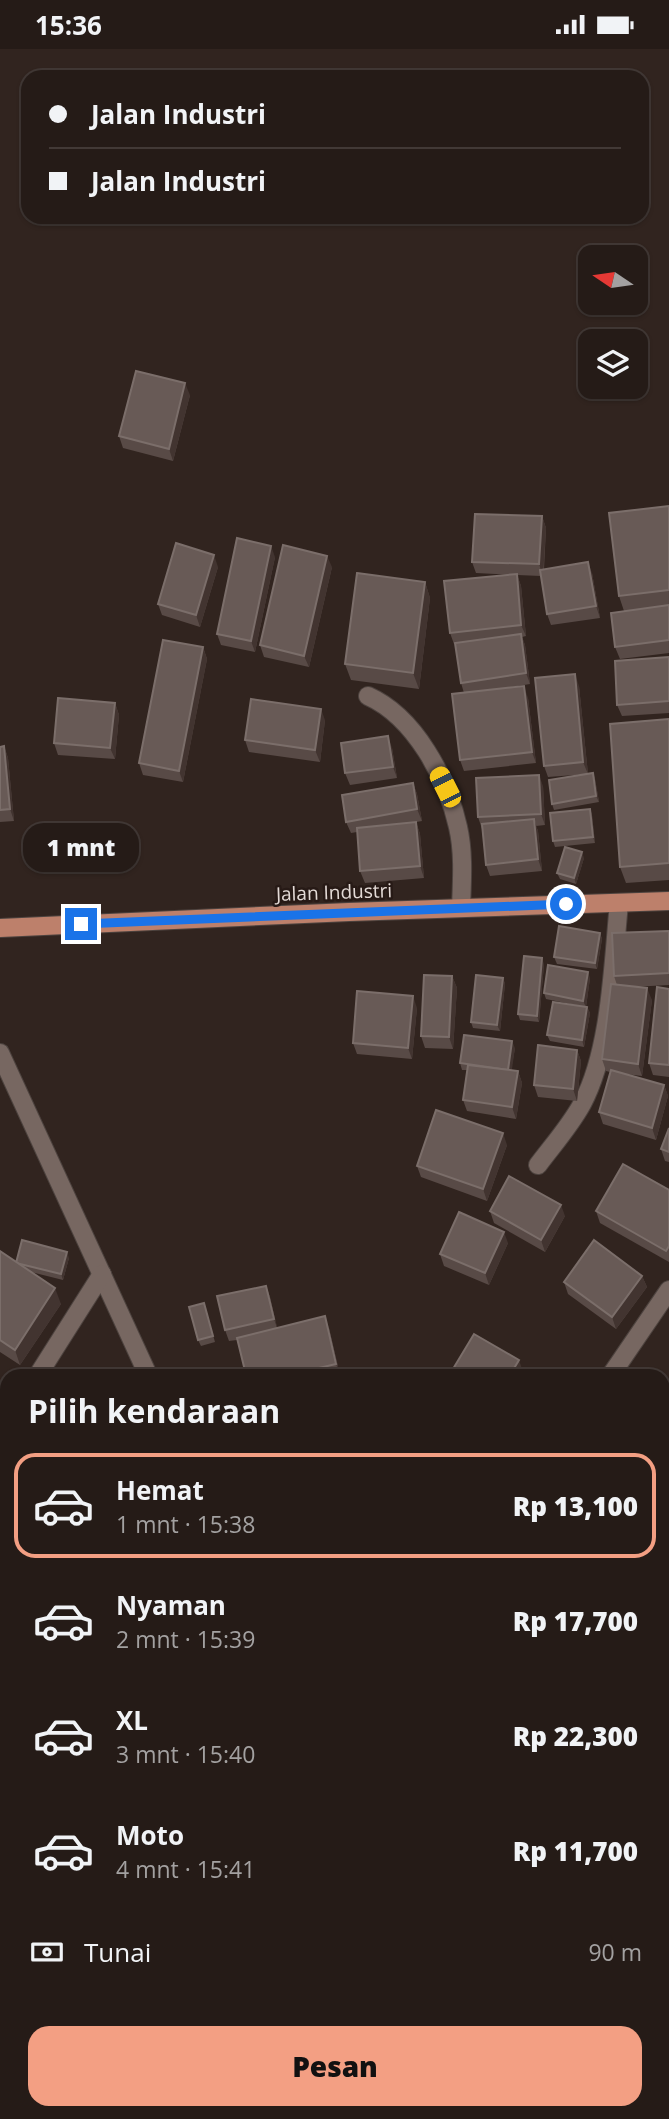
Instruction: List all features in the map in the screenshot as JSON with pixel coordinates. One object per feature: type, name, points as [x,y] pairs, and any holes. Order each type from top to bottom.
[{"type":"main road","name":"Jalan Industri","points":[[0,928],[669,901]]},
{"type":"street","points":[[368,696],[383,702],[407,726],[445,787],[458,827],[462,871],[460,908]]},
{"type":"street","points":[[538,1165],[570,1124],[593,1080],[608,1003],[619,903]]},
{"type":"street","points":[[0,1053],[145,1369]]},
{"type":"street","points":[[42,1369],[102,1274]]},
{"type":"street","points":[[615,1369],[669,1290]]},
{"type":"building","points":[[136,371],[185,383],[169,449],[119,436]]},
{"type":"building","points":[[669,506],[669,590],[619,596],[609,513]]},
{"type":"building","points":[[475,514],[542,516],[539,564],[472,562]]},
{"type":"building","points":[[237,538],[271,546],[251,641],[217,634]]},
{"type":"building","points":[[176,543],[214,555],[196,615],[158,604]]},
{"type":"building","points":[[283,545],[327,556],[304,656],[260,645]]},
{"type":"building","points":[[588,562],[596,606],[547,614],[540,570]]},
{"type":"building","points":[[357,573],[425,582],[413,673],[345,664]]},
{"type":"building","points":[[517,574],[521,625],[450,633],[444,581]]},
{"type":"building","points":[[669,605],[669,640],[615,647],[611,613]]},
{"type":"building","points":[[521,634],[526,673],[461,683],[455,643]]},
{"type":"building","points":[[163,640],[203,647],[179,771],[139,763]]},
{"type":"building","points":[[669,657],[669,701],[617,705],[615,661]]},
{"type":"building","points":[[575,674],[583,762],[544,766],[535,678]]},
{"type":"building","points":[[524,686],[532,752],[460,760],[452,694]]},
{"type":"building","points":[[58,698],[115,703],[110,748],[54,743]]},
{"type":"building","points":[[251,699],[321,709],[315,750],[245,740]]},
{"type":"building","points":[[669,719],[669,863],[620,867],[610,724]]},
{"type":"building","points":[[388,736],[393,767],[345,773],[341,743]]},
{"type":"building","points":[[4,746],[10,809],[0,810],[0,747]]},
{"type":"building","points":[[593,773],[596,796],[552,804],[549,780]]},
{"type":"building","points":[[539,775],[541,814],[478,817],[476,778]]},
{"type":"building","points":[[413,783],[417,809],[346,822],[342,795]]},
{"type":"building","points":[[590,809],[593,837],[553,841],[550,813]]},
{"type":"building","points":[[534,819],[538,859],[486,865],[482,824]]},
{"type":"building","points":[[416,822],[420,866],[360,871],[357,828]]},
{"type":"building","points":[[565,847],[582,852],[574,878],[557,873]]},
{"type":"building","points":[[559,926],[600,933],[595,963],[554,957]]},
{"type":"building","points":[[669,931],[669,973],[614,976],[612,933]]},
{"type":"building","points":[[524,956],[542,958],[537,1016],[518,1014]]},
{"type":"building","points":[[548,965],[588,972],[583,1001],[544,993]]},
{"type":"building","points":[[424,975],[452,976],[449,1037],[421,1036]]},
{"type":"building","points":[[476,975],[503,978],[497,1025],[471,1022]]},
{"type":"building","points":[[611,984],[647,988],[638,1064],[602,1059]]},
{"type":"building","points":[[657,987],[669,989],[669,1065],[649,1063]]},
{"type":"building","points":[[357,991],[413,996],[408,1048],[353,1043]]},
{"type":"building","points":[[553,1002],[587,1007],[582,1040],[547,1035]]},
{"type":"building","points":[[464,1035],[512,1041],[508,1070],[460,1063]]},
{"type":"building","points":[[538,1045],[577,1050],[573,1089],[534,1085]]},
{"type":"building","points":[[468,1065],[518,1071],[512,1107],[463,1100]]},
{"type":"building","points":[[611,1070],[664,1085],[652,1128],[599,1112]]},
{"type":"building","points":[[436,1110],[503,1133],[483,1189],[417,1166]]},
{"type":"building","points":[[669,1128],[669,1152],[661,1149]]},
{"type":"building","points":[[623,1164],[669,1190],[669,1246],[666,1251],[596,1211]]},
{"type":"building","points":[[509,1176],[561,1205],[541,1240],[490,1211]]},
{"type":"building","points":[[459,1212],[504,1232],[485,1273],[440,1254]]},
{"type":"building","points":[[22,1240],[67,1252],[61,1274],[16,1263]]},
{"type":"building","points":[[594,1240],[642,1276],[612,1317],[564,1282]]},
{"type":"building","points":[[0,1251],[55,1288],[15,1350],[0,1340]]},
{"type":"building","points":[[266,1286],[274,1319],[225,1330],[217,1296]]},
{"type":"building","points":[[204,1303],[213,1336],[198,1340],[189,1307]]},
{"type":"building","points":[[325,1316],[336,1364],[315,1369],[245,1369],[237,1338]]},
{"type":"building","points":[[474,1334],[519,1360],[514,1369],[453,1369]]},
{"type":"route","points":[[81,924],[566,904]]}]
